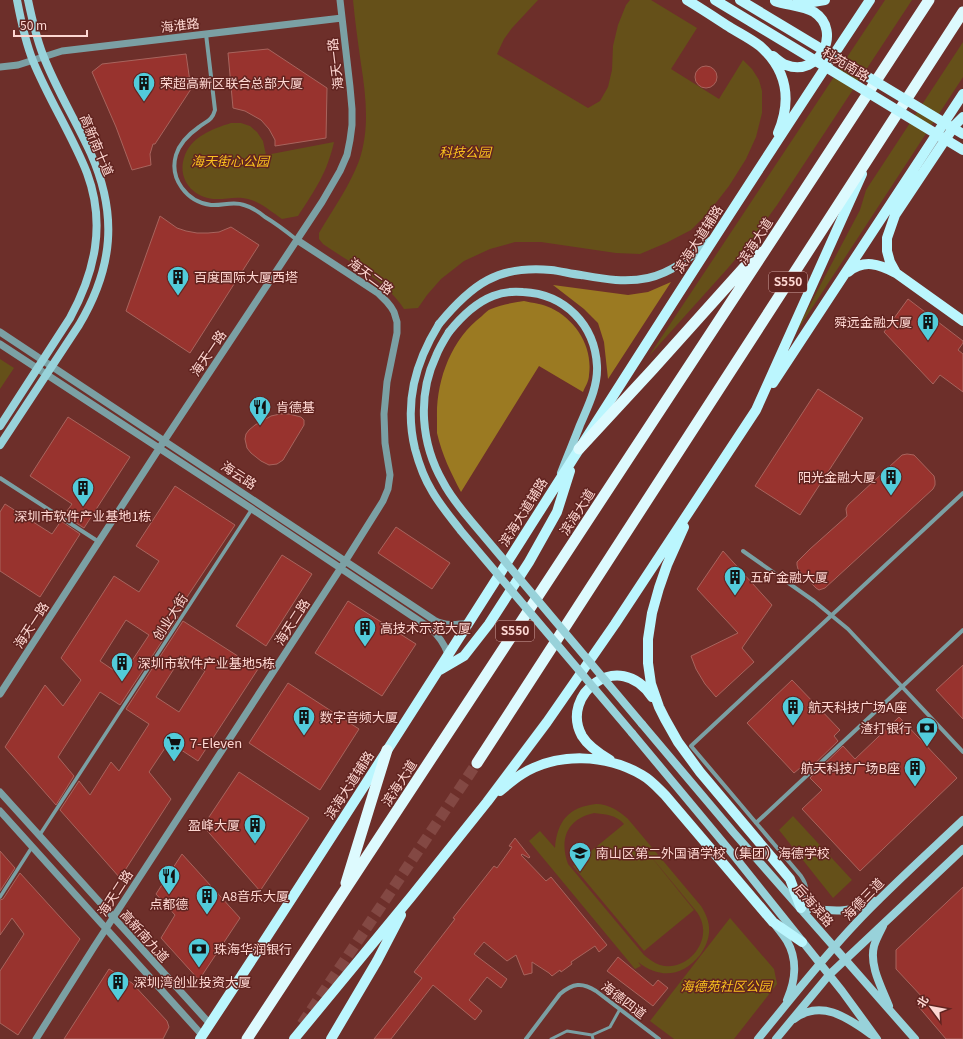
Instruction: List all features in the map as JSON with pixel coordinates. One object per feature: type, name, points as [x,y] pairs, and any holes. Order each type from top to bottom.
[{"type":"highway","name":"滨海大道","points":[[247,1039],[929,0]]},
{"type":"highway","name":"S550","points":[[477,763],[963,12]]},
{"type":"highway","points":[[577,453],[783,224]]},
{"type":"highway","points":[[342,896],[387,750]]},
{"type":"main road","name":"高新南十道","points":[[0,426],[78,304],[92,265],[97,230],[93,193],[87,175],[33,61],[25,40],[17,0]]},
{"type":"main road","name":"高新南十道","points":[[0,445],[47,374],[91,303],[103,269],[109,231],[108,213],[98,172],[91,154],[44,57],[36,33],[28,0]]},
{"type":"main road","points":[[687,0],[759,45],[782,62],[794,67],[809,64],[819,57],[824,50],[827,33],[824,25],[818,15],[813,11],[773,0]]},
{"type":"main road","name":"科苑南路","points":[[715,0],[963,150]]},
{"type":"main road","name":"科苑南路","points":[[740,0],[963,134]]},
{"type":"main road","points":[[773,0],[794,3],[825,0]]},
{"type":"main road","name":"滨海大道辅路","points":[[201,1037],[438,671],[714,238],[870,0]]},
{"type":"main road","points":[[759,45],[780,70],[786,90],[786,104],[783,116],[779,130],[768,155]]},
{"type":"main road","points":[[294,1039],[487,802],[547,722],[584,669],[756,410],[963,94]]},
{"type":"main road","points":[[896,273],[890,262],[887,238],[895,215],[955,125],[963,117]]},
{"type":"main road","points":[[756,410],[873,150]]},
{"type":"main road","points":[[714,238],[696,253],[669,270],[653,277],[626,281],[607,280],[552,270],[516,270],[489,278],[464,296],[450,310],[431,337],[418,368],[411,400],[410,416],[418,461],[424,476],[440,504],[457,526],[731,852],[829,975],[877,1039]]},
{"type":"main road","points":[[842,278],[854,268],[869,264],[878,265],[896,273],[963,321]]},
{"type":"main road","name":"后海滨路","points":[[554,488],[590,400],[596,378],[596,355],[589,334],[576,315],[568,308],[559,302],[539,294],[516,291],[505,292],[482,301],[458,321],[449,332],[430,369],[424,400],[424,429],[431,456],[443,483],[471,521],[734,833],[915,1039]]},
{"type":"main road","points":[[438,671],[464,656],[490,624],[529,562],[556,512],[577,453]]},
{"type":"main road","points":[[697,499],[667,565],[652,613],[648,639],[648,662],[651,684],[664,718],[678,742],[700,772],[790,879],[801,908],[831,911],[849,910],[868,904],[884,894]]},
{"type":"main road","points":[[616,764],[592,747],[582,736],[578,728],[577,712],[583,696],[596,682],[604,678],[612,675],[625,676],[646,688],[659,707]]},
{"type":"main road","points":[[487,802],[513,780],[533,768],[546,763],[574,758],[607,761],[626,767],[643,776],[658,787],[773,922],[787,942],[794,960],[794,980],[783,1008]]},
{"type":"main road","name":"海德三道","points":[[758,1039],[855,924],[884,894],[963,820]]},
{"type":"main road","points":[[776,1039],[787,1024],[844,959],[963,849]]},
{"type":"main road","points":[[331,1039],[377,961],[411,897]]},
{"type":"main road","points":[[888,919],[874,946],[873,959],[877,975],[890,1010]]},
{"type":"main road","points":[[773,922],[802,942]]},
{"type":"main road","points":[[787,1024],[799,1016],[809,1012],[824,1010],[853,1022],[877,1039]]},
{"type":"street","name":"海天一路","points":[[0,694],[159,448],[338,176],[347,155],[350,140],[352,109],[340,0]]},
{"type":"street","name":"海淮路","points":[[0,67],[18,65],[62,51],[342,18]]},
{"type":"street","points":[[206,34],[215,110],[214,116],[187,136],[178,148],[174,164],[176,178],[188,195],[200,202],[212,205],[237,203],[249,207],[297,240]]},
{"type":"street","name":"海天二路","points":[[36,1039],[381,506],[388,489],[390,475],[385,442],[384,414],[387,382],[397,333],[397,322],[394,312],[378,293],[297,240]]},
{"type":"street","name":"海云路","points":[[0,332],[439,622],[449,625],[468,623]]},
{"type":"street","name":"海云路","points":[[0,344],[430,628],[445,644],[448,654]]},
{"type":"street","points":[[0,478],[99,542]]},
{"type":"street","points":[[801,908],[807,887],[802,876],[691,746],[963,493]]},
{"type":"street","name":"创业大街","points":[[39,836],[252,509]]},
{"type":"street","points":[[743,550],[832,615],[848,629],[963,752]]},
{"type":"street","points":[[756,823],[963,630]]},
{"type":"street","name":"高新南九道","points":[[0,792],[210,1024]]},
{"type":"street","name":"高新南九道","points":[[0,811],[201,1037]]},
{"type":"street","points":[[0,897],[32,847]]},
{"type":"street","name":"海德四道","points":[[526,1039],[560,994],[566,989],[580,985],[588,986],[596,991],[659,1039]]},
{"type":"lane","points":[[551,1039],[567,1031],[592,1035],[610,1027],[620,1009]]},
{"type":"lane","points":[[592,1035],[593,1039]]},
{"type":"green space","name":"科技公园","points":[[353,0],[538,0],[512,28],[504,39],[497,54],[588,108],[600,101],[608,87],[612,70],[613,46],[618,25],[626,5],[630,0],[651,0],[697,28],[671,69],[719,99],[743,60],[752,69],[759,80],[762,91],[762,113],[756,137],[746,159],[729,186],[708,213],[691,230],[666,243],[640,254],[616,253],[541,242],[515,242],[490,249],[464,261],[441,279],[418,308],[404,309],[388,289],[367,273],[323,244],[319,239],[319,233],[346,189],[355,171],[365,137],[366,112],[364,88]]},
{"type":"green space","points":[[885,0],[912,0],[777,205],[751,241],[649,356]]},
{"type":"green space","points":[[963,42],[963,77],[793,337],[860,210],[866,190]]},
{"type":"green space","name":"海天街心公园","points":[[231,123],[241,123],[250,126],[257,132],[263,141],[266,155],[334,142],[324,172],[298,216],[282,219],[253,200],[244,198],[209,198],[195,192],[190,187],[183,174],[184,158],[187,151],[196,139],[209,131]]},
{"type":"green space","points":[[0,359],[14,368],[0,389]]},
{"type":"green space","points":[[596,804],[605,805],[628,819],[705,912],[709,924],[707,943],[700,955],[686,968],[670,973],[663,973],[654,971],[638,962],[641,966],[635,969],[529,841],[540,831],[555,848],[558,830],[566,817],[578,808]],"holes":[[[594,813],[614,817],[624,824],[573,866],[644,951],[694,910],[644,848],[696,911],[702,922],[703,934],[698,948],[694,954],[682,963],[675,966],[660,965],[644,955],[568,864],[564,846],[568,831],[577,820]]]},
{"type":"green space","points":[[793,816],[852,880],[833,898],[779,830]]},
{"type":"green space","name":"海德苑社区公园","points":[[730,918],[774,969],[777,984],[734,1039],[674,1039],[650,1021]]},
{"type":"shaded area","points":[[671,282],[608,379],[604,342],[598,323],[584,309],[553,285],[628,295],[648,292]]},
{"type":"shaded area","points":[[524,301],[551,308],[560,313],[575,327],[581,336],[588,354],[590,365],[588,382],[583,392],[539,366],[461,492],[450,471],[437,433],[437,404],[443,376],[454,349],[471,325],[490,309]]},
{"type":"building","points":[[268,49],[327,88],[326,138],[275,146],[275,140],[269,129],[261,120],[245,111],[233,108],[228,53]]},
{"type":"building","name":"荣超高新区联合总部大厦","points":[[186,54],[191,89],[155,144],[153,144],[150,154],[151,165],[132,170],[116,127],[92,72],[102,64]]},
{"type":"building","points":[[706,66],[714,69],[717,77],[714,85],[706,88],[698,85],[695,77],[698,69]]},
{"type":"building","name":"百度国际大厦西塔","points":[[160,216],[177,228],[197,233],[219,232],[231,227],[259,245],[190,353],[126,311]]},
{"type":"building","name":"舜远金融大厦","points":[[908,299],[963,341],[958,350],[963,354],[963,392],[940,375],[933,384],[884,332]]},
{"type":"building","points":[[818,389],[863,418],[800,515],[755,486]]},
{"type":"building","points":[[289,414],[301,417],[304,420],[304,425],[283,460],[277,464],[269,465],[261,461],[247,448],[245,439],[246,434],[255,425],[271,416]]},
{"type":"building","points":[[68,417],[130,457],[84,528],[64,515],[72,504],[30,476]]},
{"type":"building","points":[[902,455],[914,455],[934,476],[935,485],[933,489],[825,588],[819,590],[798,569],[797,562],[847,516],[846,509],[848,505]]},
{"type":"building","points":[[175,486],[235,525],[175,615],[178,617],[120,705],[100,692],[58,757],[74,776],[56,805],[5,747],[45,685],[63,706],[81,680],[61,658],[114,576],[139,592],[159,561],[136,546]],"holes":[[[126,620],[149,635],[122,676],[100,661]]]},
{"type":"building","points":[[5,504],[52,534],[61,521],[80,534],[40,597],[0,571],[0,512]]},
{"type":"building","points":[[396,527],[450,563],[432,589],[378,553]]},
{"type":"building","points":[[723,551],[772,605],[742,648],[754,662],[716,697],[705,684],[696,669],[691,656],[738,633],[697,589]]},
{"type":"building","points":[[282,555],[312,574],[266,646],[236,626]]},
{"type":"building","name":"高技术示范大厦","points":[[348,601],[416,644],[382,696],[315,653]]},
{"type":"building","points":[[183,621],[258,669],[198,761],[169,742],[149,772],[171,799],[120,878],[60,810],[79,781],[90,795],[111,762],[119,771],[149,724],[126,709]],"holes":[[[182,656],[205,671],[179,712],[156,697]]]},
{"type":"building","points":[[963,665],[963,719],[936,690]]},
{"type":"building","name":"航天科技广场A座","points":[[792,680],[840,730],[834,736],[838,741],[805,773],[800,768],[794,773],[747,723]]},
{"type":"building","name":"数字音频大厦","points":[[288,683],[359,729],[320,790],[249,743]]},
{"type":"building","points":[[899,717],[957,778],[860,871],[802,809],[822,790],[810,778],[843,746],[855,759]]},
{"type":"building","name":"盈峰大厦","points":[[239,772],[309,818],[260,891],[203,826]]},
{"type":"building","points":[[515,838],[530,857],[521,855],[546,881],[551,877],[607,945],[599,952],[595,946],[571,962],[572,964],[561,972],[560,970],[552,976],[532,962],[532,973],[524,975],[516,955],[507,961],[484,942],[474,954],[507,979],[501,988],[487,977],[469,1000],[482,1011],[475,1020],[433,985],[391,1039],[374,1039],[422,978],[414,972],[455,919],[453,918],[494,866],[497,868],[512,847],[509,846]]},
{"type":"building","points":[[0,851],[15,868],[0,891]]},
{"type":"building","name":"A8音乐大厦","points":[[182,854],[240,918],[199,980],[161,938],[175,915],[156,894]]},
{"type":"building","points":[[20,873],[80,939],[18,1035],[0,1023],[0,971],[24,934],[12,918],[0,935],[0,900],[3,899]]},
{"type":"building","points":[[963,887],[963,1039],[946,1039],[918,1006],[924,999],[896,969],[896,950]]},
{"type":"building","points":[[618,957],[653,986],[658,980],[668,988],[653,1006],[607,971]]},
{"type":"building","name":"深圳湾创业投资大厦","points":[[109,969],[132,983],[167,1021],[169,1027],[163,1039],[64,1039]]},
{"type":"tunnel","points":[[302,1024],[477,763]]},
{"type":"place","name":"荣超高新区联合总部大厦","points":[[144,102]]},
{"type":"place","name":"百度国际大厦西塔","points":[[178,296]]},
{"type":"place","name":"舜远金融大厦","points":[[928,342]]},
{"type":"place","name":"肯德基","points":[[260,426]]},
{"type":"place","name":"阳光金融大厦","points":[[891,496]]},
{"type":"place","name":"深圳市软件产业基地1栋","points":[[83,508]]},
{"type":"place","name":"五矿金融大厦","points":[[735,596]]},
{"type":"place","name":"高技术示范大厦","points":[[365,648]]},
{"type":"place","name":"深圳市软件产业基地5栋","points":[[122,682]]},
{"type":"place","name":"航天科技广场A座","points":[[793,726]]},
{"type":"place","name":"数字音频大厦","points":[[304,736]]},
{"type":"place","name":"渣打银行","points":[[927,748]]},
{"type":"place","name":"7-Eleven","points":[[174,762]]},
{"type":"place","name":"航天科技广场B座","points":[[915,788]]},
{"type":"place","name":"盈峰大厦","points":[[255,844]]},
{"type":"place","name":"南山区第二外国语学校（集团）海德学校","points":[[580,872]]},
{"type":"place","name":"点都德","points":[[169,896]]},
{"type":"place","name":"A8音乐大厦","points":[[207,916]]},
{"type":"place","name":"珠海华润银行","points":[[199,968]]},
{"type":"place","name":"深圳湾创业投资大厦","points":[[118,1002]]}]
